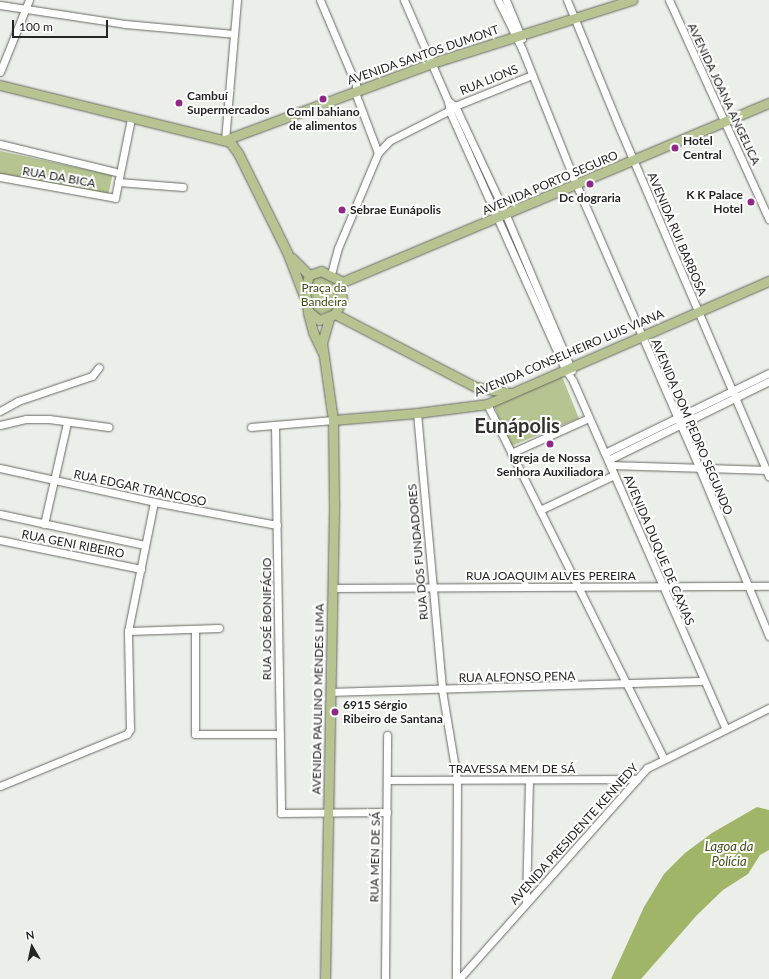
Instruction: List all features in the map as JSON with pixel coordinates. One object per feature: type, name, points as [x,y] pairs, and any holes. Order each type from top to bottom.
[{"type":"main road","name":"AVENIDA SANTOS DUMONT","points":[[225,140],[432,63],[632,0]]},
{"type":"main road","points":[[0,85],[131,119],[225,140],[238,153],[287,252],[304,296],[313,332],[323,352]]},
{"type":"main road","name":"AVENIDA PORTO SEGURO","points":[[340,284],[502,217],[576,184],[769,103]]},
{"type":"main road","points":[[287,252],[309,275]]},
{"type":"main road","points":[[309,275],[321,271],[331,274],[340,284],[342,300],[332,316],[323,336],[323,352]]},
{"type":"main road","points":[[304,296],[309,275]]},
{"type":"main road","name":"AVENIDA CONSELHEIRO LUIS VIANA","points":[[333,420],[418,413],[487,404],[641,335],[769,281]]},
{"type":"main road","points":[[308,311],[316,319],[332,316],[476,387],[484,394],[487,404]]},
{"type":"main road","name":"AVENIDA PAULINO MENDES LIMA","points":[[323,352],[333,420],[333,588],[325,979]]},
{"type":"main road","points":[[476,387],[511,393]]},
{"type":"street","points":[[0,72],[29,0]]},
{"type":"street","points":[[225,140],[237,0]]},
{"type":"street","points":[[320,0],[356,90],[356,95],[378,153],[338,248],[331,274]]},
{"type":"street","name":"AVENIDA DUQUE DE CAXIAS","points":[[404,0],[574,380],[589,418],[724,728]]},
{"type":"street","points":[[498,0],[518,36]]},
{"type":"street","points":[[506,0],[518,36]]},
{"type":"street","name":"AVENIDA RUI BARBOSA","points":[[567,0],[733,395],[768,472]]},
{"type":"street","name":"AVENIDA JOANA ANGELICA","points":[[669,0],[769,219]]},
{"type":"street","points":[[0,5],[125,24],[234,34]]},
{"type":"street","name":"AVENIDA DOM PEDRO SEGUNDO","points":[[518,36],[576,184],[699,467],[769,636]]},
{"type":"street","name":"RUA LIONS","points":[[378,153],[389,141],[452,109],[532,75]]},
{"type":"street","points":[[131,119],[118,182],[183,187]]},
{"type":"street","points":[[0,144],[120,173]]},
{"type":"street","name":"RUA DA BICA","points":[[0,177],[115,198],[118,182]]},
{"type":"street","points":[[0,411],[18,401],[92,376],[97,373],[99,367]]},
{"type":"street","points":[[733,395],[769,373]]},
{"type":"street","points":[[607,459],[678,421],[733,395],[769,381]]},
{"type":"street","points":[[487,404],[664,759]]},
{"type":"street","name":"RUA DOS FUNDADORES","points":[[418,413],[431,587],[442,690],[457,780],[458,979]]},
{"type":"street","points":[[512,454],[589,418]]},
{"type":"street","points":[[0,425],[26,419],[49,419],[67,423],[108,427]]},
{"type":"street","name":"AVENIDA CONSELHEIRO LUIS VIANA","points":[[251,427],[333,420]]},
{"type":"street","points":[[44,524],[67,423]]},
{"type":"street","name":"RUA JOSÉ BONIFÁCIO","points":[[275,425],[281,813],[328,813]]},
{"type":"street","points":[[607,459],[768,472]]},
{"type":"street","name":"RUA EDGAR TRANCOSO","points":[[0,468],[53,481],[154,502],[277,525]]},
{"type":"street","points":[[540,510],[614,475]]},
{"type":"street","points":[[0,786],[127,734],[130,729],[128,631],[154,502]]},
{"type":"street","points":[[0,514],[145,545]]},
{"type":"street","name":"RUA GENI RIBEIRO","points":[[0,540],[141,569]]},
{"type":"street","name":"RUA JOAQUIM ALVES PEREIRA","points":[[333,588],[769,586]]},
{"type":"street","points":[[128,631],[220,628]]},
{"type":"street","points":[[195,629],[195,734],[279,734]]},
{"type":"street","name":"RUA ALFONSO PENA","points":[[331,692],[627,685],[704,681]]},
{"type":"street","name":"AVENIDA PRESIDENTE KENNEDY","points":[[458,979],[648,768],[724,728],[769,708]]},
{"type":"street","name":"RUA MEN DE SÁ","points":[[385,979],[387,735]]},
{"type":"street","name":"TRAVESSA MEM DE SÁ","points":[[387,780],[637,779]]},
{"type":"street","points":[[526,903],[529,780]]},
{"type":"street","points":[[328,813],[387,812]]},
{"type":"green space","points":[[0,151],[112,175],[108,197],[0,175]]},
{"type":"green space","name":"Praça da Bandeira","points":[[323,274],[335,282],[340,297],[333,311],[316,315],[310,308],[308,292],[311,279]]},
{"type":"green space","points":[[561,374],[579,419],[510,446],[492,402]]},
{"type":"water","name":"Lagoa da Polícia","points":[[757,807],[769,810],[769,850],[760,855],[748,874],[723,890],[697,915],[641,979],[611,979],[644,907],[664,874],[685,853],[712,833]]},
{"type":"place","name":"Coml bahiano de alimentos","points":[[323,99]]},
{"type":"place","name":"Cambuí Supermercados","points":[[179,103]]},
{"type":"place","name":"Hotel Central","points":[[675,148]]},
{"type":"place","name":"Dc dograria","points":[[590,184]]},
{"type":"place","name":"K K Palace Hotel","points":[[751,202]]},
{"type":"place","name":"Sebrae Eunápolis","points":[[342,210]]},
{"type":"place","name":"Igreja de Nossa Senhora Auxiliadora","points":[[550,444]]},
{"type":"place","name":"6915 Sérgio Ribeiro de Santana","points":[[335,712]]},
{"type":"district","name":"Eunápolis","points":[[517,425]]}]
